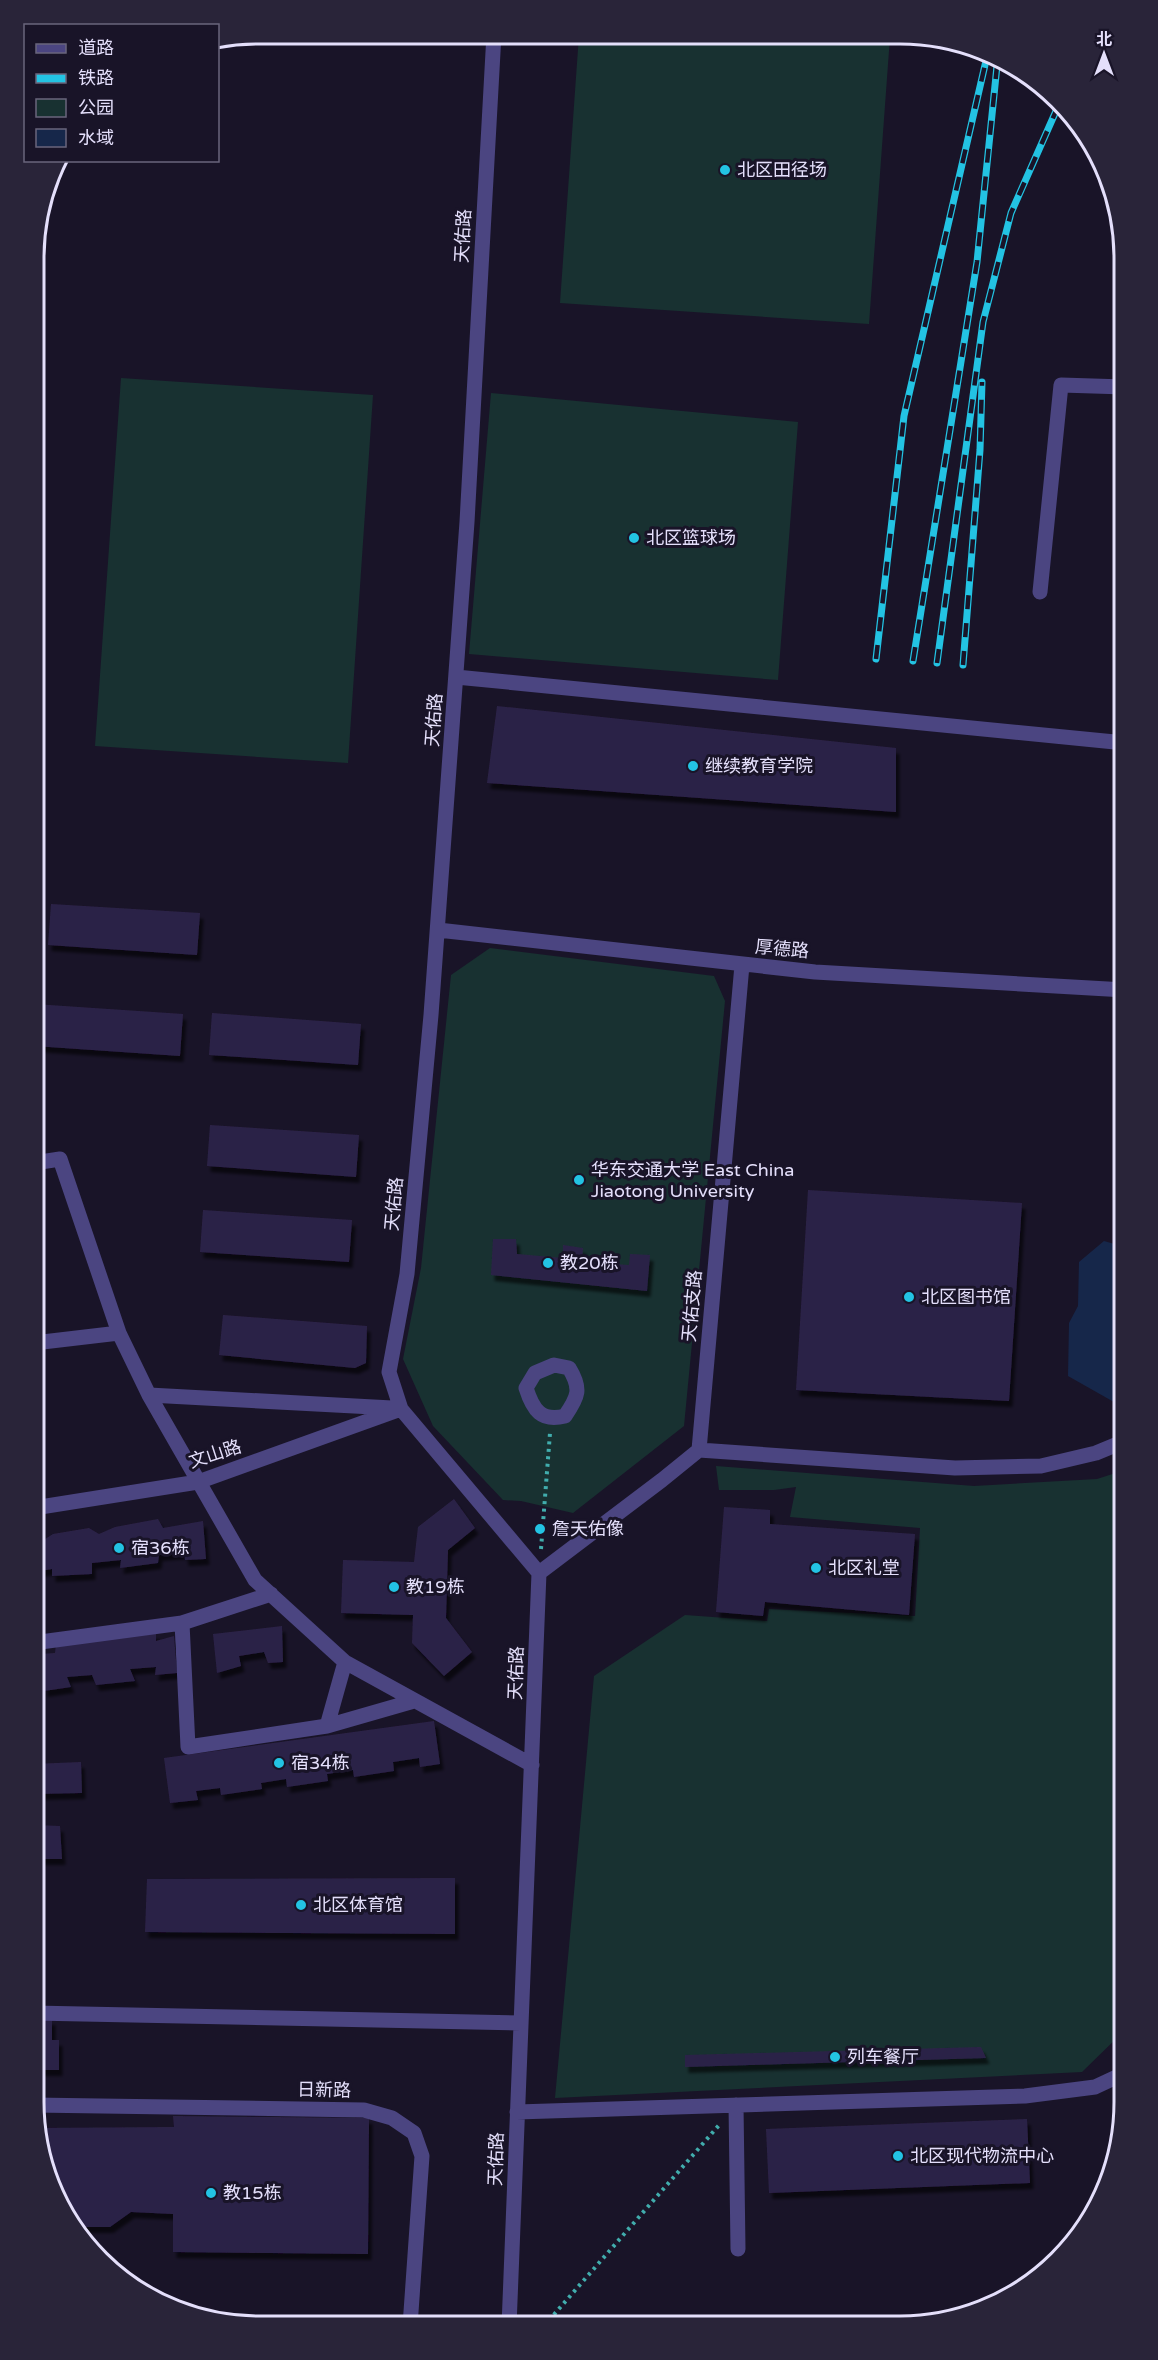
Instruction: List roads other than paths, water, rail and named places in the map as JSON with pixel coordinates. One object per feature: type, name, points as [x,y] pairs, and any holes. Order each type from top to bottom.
[{"type":"street","name":"天佑路","points":[[493,44],[456,677],[438,930],[407,1274],[389,1372],[401,1409],[539,1573],[509,2316]]},
{"type":"street","points":[[1040,592],[1061,385],[1114,387]]},
{"type":"street","points":[[456,677],[1114,742]]},
{"type":"street","name":"厚德路","points":[[438,930],[815,972],[1114,989]]},
{"type":"street","name":"天佑支路","points":[[699,1450],[742,965]]},
{"type":"street","points":[[44,1161],[60,1159],[119,1333],[149,1395],[255,1580],[345,1662],[532,1765]]},
{"type":"street","points":[[44,1342],[119,1333]]},
{"type":"street","points":[[149,1395],[401,1409]]},
{"type":"street","name":"文山路","points":[[44,1507],[198,1482],[401,1409]]},
{"type":"street","points":[[539,1573],[699,1450],[955,1468],[1041,1466],[1096,1453],[1114,1446]]},
{"type":"street","points":[[44,1642],[182,1623],[271,1594]]},
{"type":"street","points":[[182,1623],[188,1747],[327,1726],[414,1701]]},
{"type":"street","points":[[327,1726],[345,1662]]},
{"type":"street","points":[[44,2013],[521,2023]]},
{"type":"street","points":[[517,2112],[1025,2096],[1095,2087],[1114,2078]]},
{"type":"street","name":"日新路","points":[[44,2105],[364,2110],[392,2118],[414,2133],[422,2156],[411,2316]]},
{"type":"street","points":[[736,2105],[738,2249]]},
{"type":"water","points":[[1104,1241],[1114,1244],[1114,1402],[1068,1376],[1069,1323],[1078,1306],[1079,1262]]},
{"type":"railway","points":[[876,659],[904,416],[986,62]]},
{"type":"railway","points":[[913,661],[977,262],[997,67]]},
{"type":"railway","points":[[937,663],[983,322],[1011,213],[1056,111]]},
{"type":"railway","points":[[963,665],[980,450],[982,382]]},
{"type":"place","name":"北区田径场","points":[[725,170]]},
{"type":"place","name":"北区篮球场","points":[[634,538]]},
{"type":"place","name":"继续教育学院","points":[[693,766]]},
{"type":"place","name":"华东交通大学 East China Jiaotong University","points":[[579,1180]]},
{"type":"place","name":"教20栋","points":[[548,1263]]},
{"type":"place","name":"北区图书馆","points":[[909,1297]]},
{"type":"place","name":"詹天佑像","points":[[540,1529]]},
{"type":"place","name":"宿36栋","points":[[119,1548]]},
{"type":"place","name":"北区礼堂","points":[[816,1568]]},
{"type":"place","name":"教19栋","points":[[394,1587]]},
{"type":"place","name":"宿34栋","points":[[279,1763]]},
{"type":"place","name":"北区体育馆","points":[[301,1905]]},
{"type":"place","name":"列车餐厅","points":[[835,2057]]},
{"type":"place","name":"北区现代物流中心","points":[[898,2156]]},
{"type":"place","name":"教15栋","points":[[211,2193]]}]
